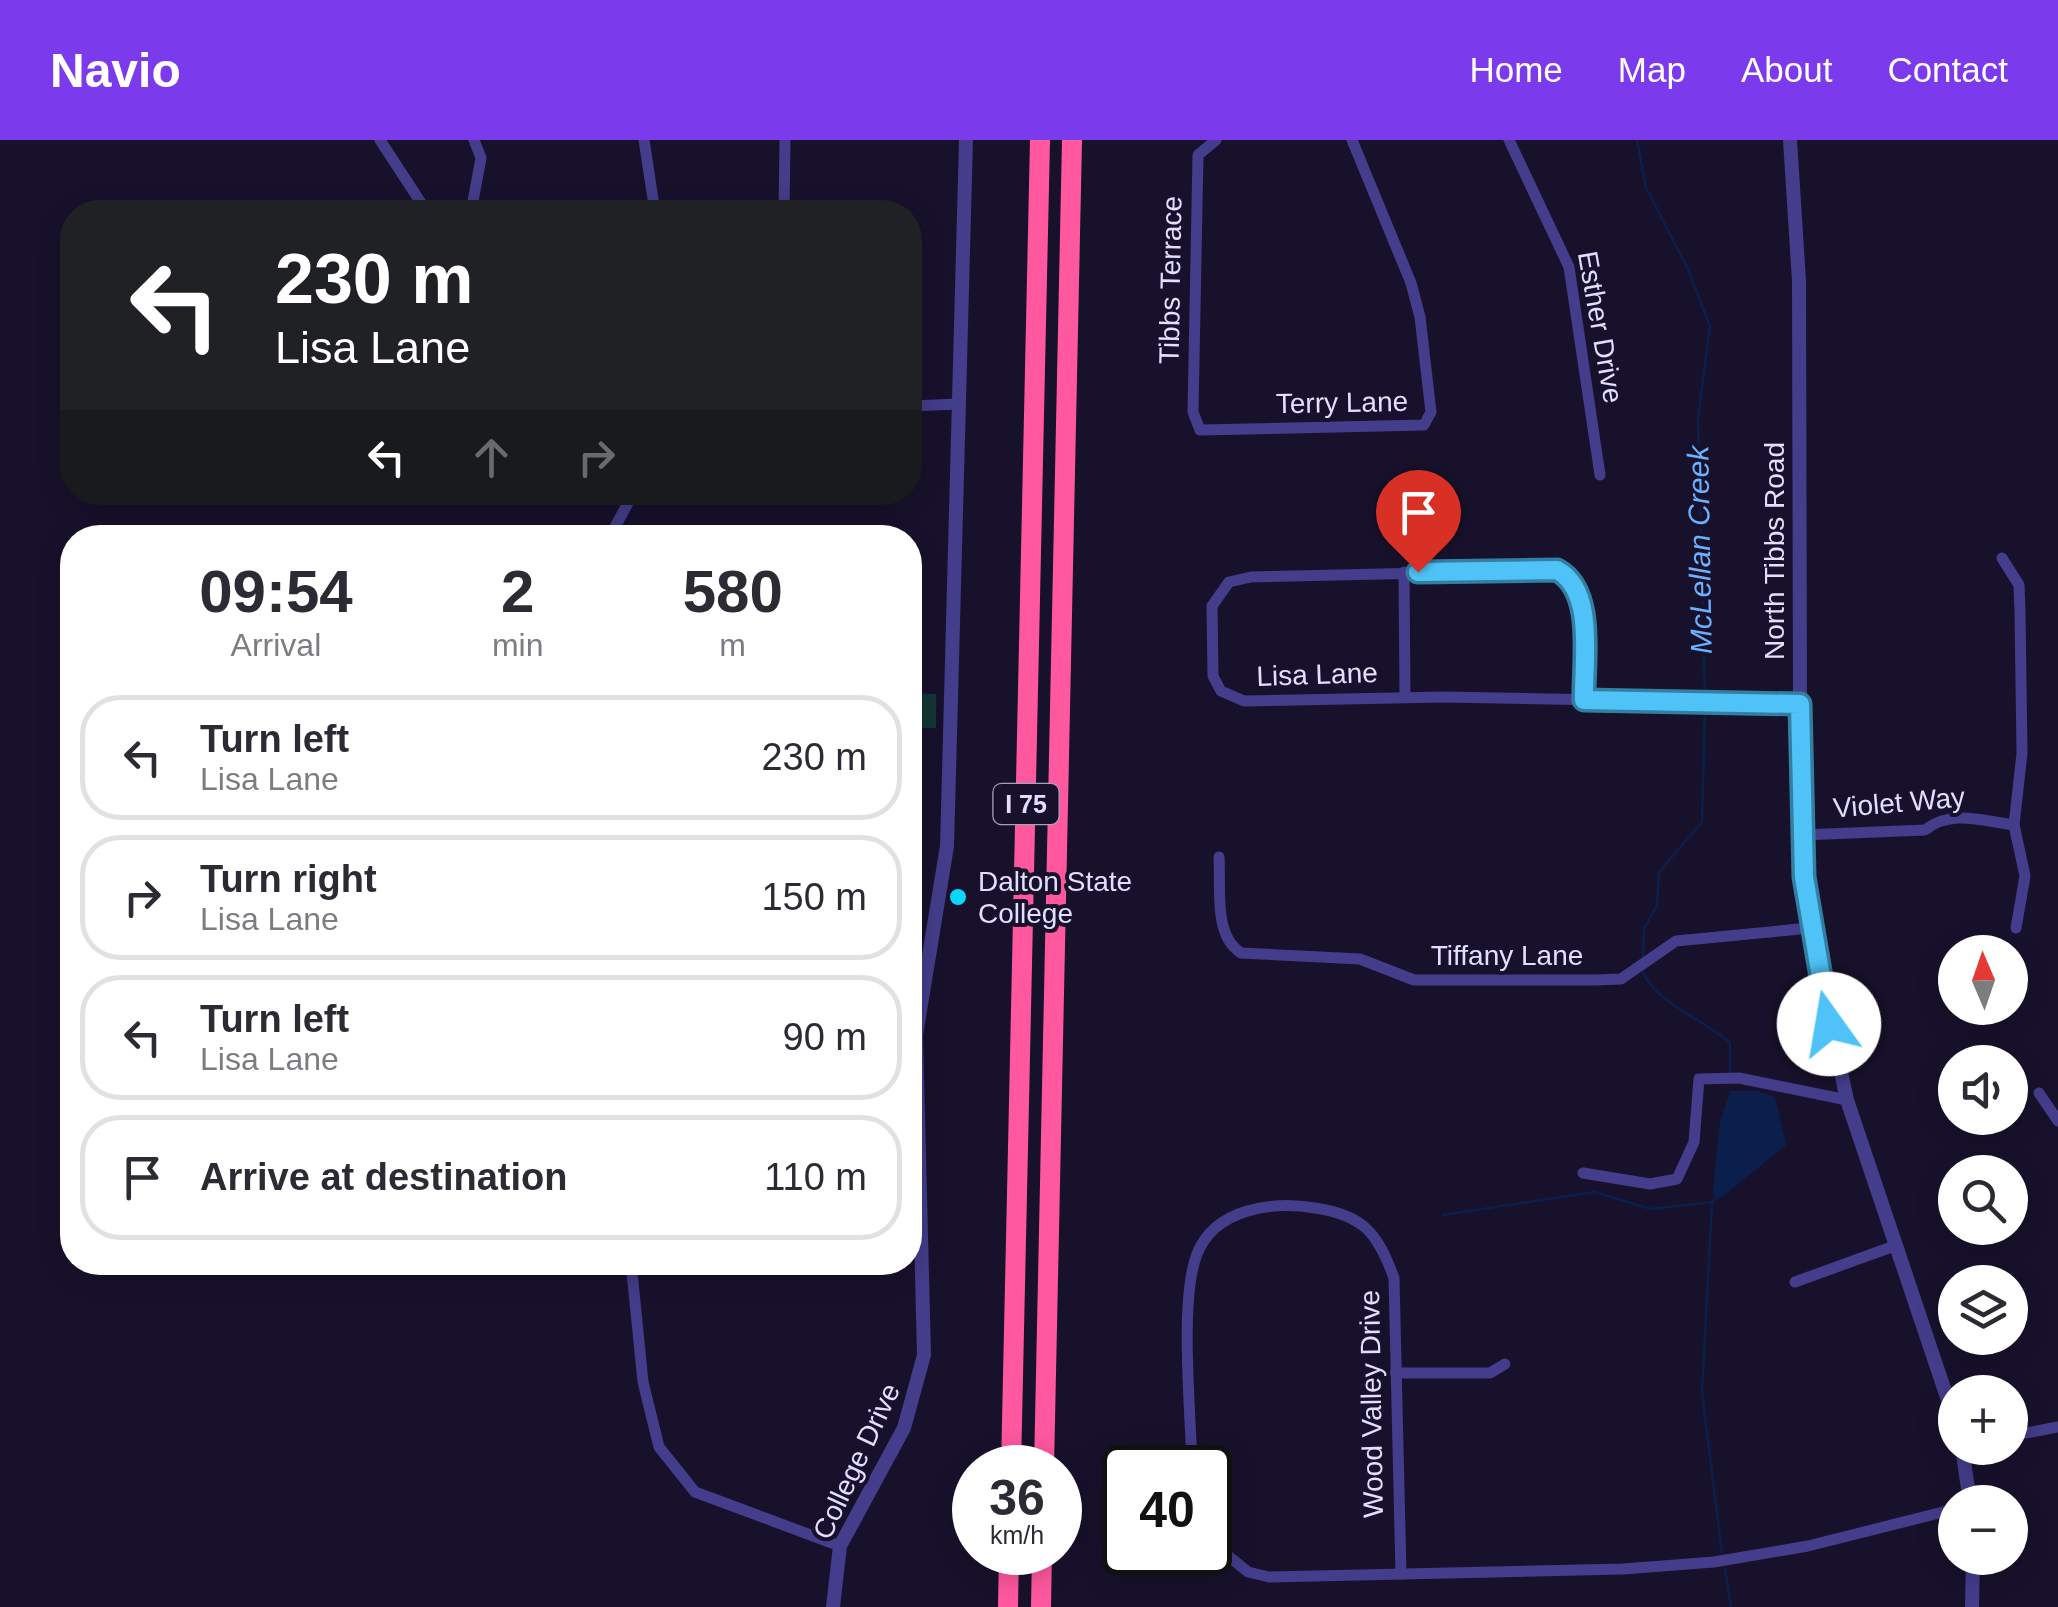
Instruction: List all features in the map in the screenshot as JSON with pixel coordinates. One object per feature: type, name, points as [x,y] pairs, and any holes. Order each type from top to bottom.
[{"type":"highway","name":"I 75","points":[[1011,1445],[1040,140]]},
{"type":"highway","name":"I 75","points":[[1044,1445],[1072,140]]},
{"type":"highway","points":[[1008,1607],[1009,1575]]},
{"type":"highway","points":[[1041,1607],[1042,1575]]},
{"type":"street","points":[[380,140],[419,200]]},
{"type":"street","points":[[474,140],[481,158],[474,200]]},
{"type":"street","points":[[644,140],[653,200]]},
{"type":"street","points":[[784,200],[785,140]]},
{"type":"street","name":"College Drive","points":[[922,1000],[946,861],[966,140]]},
{"type":"street","name":"Tibbs Terrace","points":[[1200,430],[1193,412],[1198,155],[1216,140]]},
{"type":"street","name":"Terry Lane","points":[[1200,430],[1424,425],[1431,412],[1420,317],[1410,282],[1352,140]]},
{"type":"street","name":"Esther Drive","points":[[1510,140],[1569,267],[1600,475]]},
{"type":"street","name":"North Tibbs Road","points":[[1790,140],[1798,281],[1803,835],[1810,928],[1847,1100],[1940,1375]]},
{"type":"street","points":[[922,406],[959,404]]},
{"type":"street","points":[[2002,558],[2019,585],[2022,753],[2014,825],[2025,876],[2016,928]]},
{"type":"street","name":"Lisa Lane","points":[[1584,700],[1581,600],[1571,578],[1557,570],[1251,577],[1229,582],[1212,606],[1210,656],[1221,691],[1244,701],[1406,697],[1676,705],[1800,704]]},
{"type":"street","points":[[1404,572],[1406,697]]},
{"type":"street","name":"Violet Way","points":[[1803,835],[1926,830],[1939,819],[1962,817],[2014,825]]},
{"type":"street","name":"Tiffany Lane","points":[[1219,857],[1223,930],[1228,944],[1241,954],[1360,959],[1414,980],[1621,979],[1676,941],[1810,928]]},
{"type":"street","points":[[1582,1173],[1650,1184],[1677,1178],[1694,1142],[1699,1079],[1739,1078],[1847,1100]]},
{"type":"street","points":[[2039,1093],[2058,1121]]},
{"type":"street","name":"Wood Valley Drive","points":[[1192,1445],[1191,1278],[1207,1238],[1238,1214],[1256,1207],[1311,1207],[1336,1212],[1375,1234],[1394,1278],[1401,1574]]},
{"type":"street","points":[[1795,1282],[1897,1245]]},
{"type":"street","name":"College Drive","points":[[833,1607],[840,1546],[904,1428],[924,1354],[922,1274]]},
{"type":"street","points":[[632,1275],[643,1382],[659,1448],[694,1492],[840,1546]]},
{"type":"street","points":[[1396,1373],[1490,1373],[1505,1364]]},
{"type":"street","points":[[2028,1433],[2058,1427]]},
{"type":"street","points":[[1232,1559],[1248,1572],[1269,1577],[1622,1569],[1714,1562],[1808,1546],[1938,1513]]},
{"type":"street","points":[[1972,1607],[1973,1575]]},
{"type":"green space","points":[[922,693],[936,694],[936,728],[922,728]]},
{"type":"water","points":[[1730,1091],[1758,1091],[1775,1097],[1786,1145],[1722,1197],[1713,1195],[1713,1187],[1720,1121]]},
{"type":"waterway","name":"McLellan Creek","points":[[1637,140],[1646,188],[1687,267],[1710,326],[1698,417],[1705,699]]},
{"type":"waterway","name":"McLellan Creek","points":[[1643,959],[1644,929],[1657,905],[1659,872],[1702,822],[1705,707]]},
{"type":"waterway","name":"McLellan Creek","points":[[1643,972],[1669,1002],[1730,1043],[1730,1075]]},
{"type":"waterway","points":[[1443,1215],[1594,1192],[1651,1209],[1712,1202]]},
{"type":"waterway","name":"McLellan Creek","points":[[1718,1196],[1712,1202],[1702,1392],[1722,1553]]},
{"type":"waterway","name":"McLellan Creek","points":[[1725,1569],[1731,1607]]},
{"type":"place","name":"Dalton State College","points":[[958,897]]},
{"type":"route","points":[[1418,572],[1557,570],[1571,578],[1581,600],[1584,700],[1676,705],[1800,704],[1804,877],[1813,952],[1829,1024]]}]
